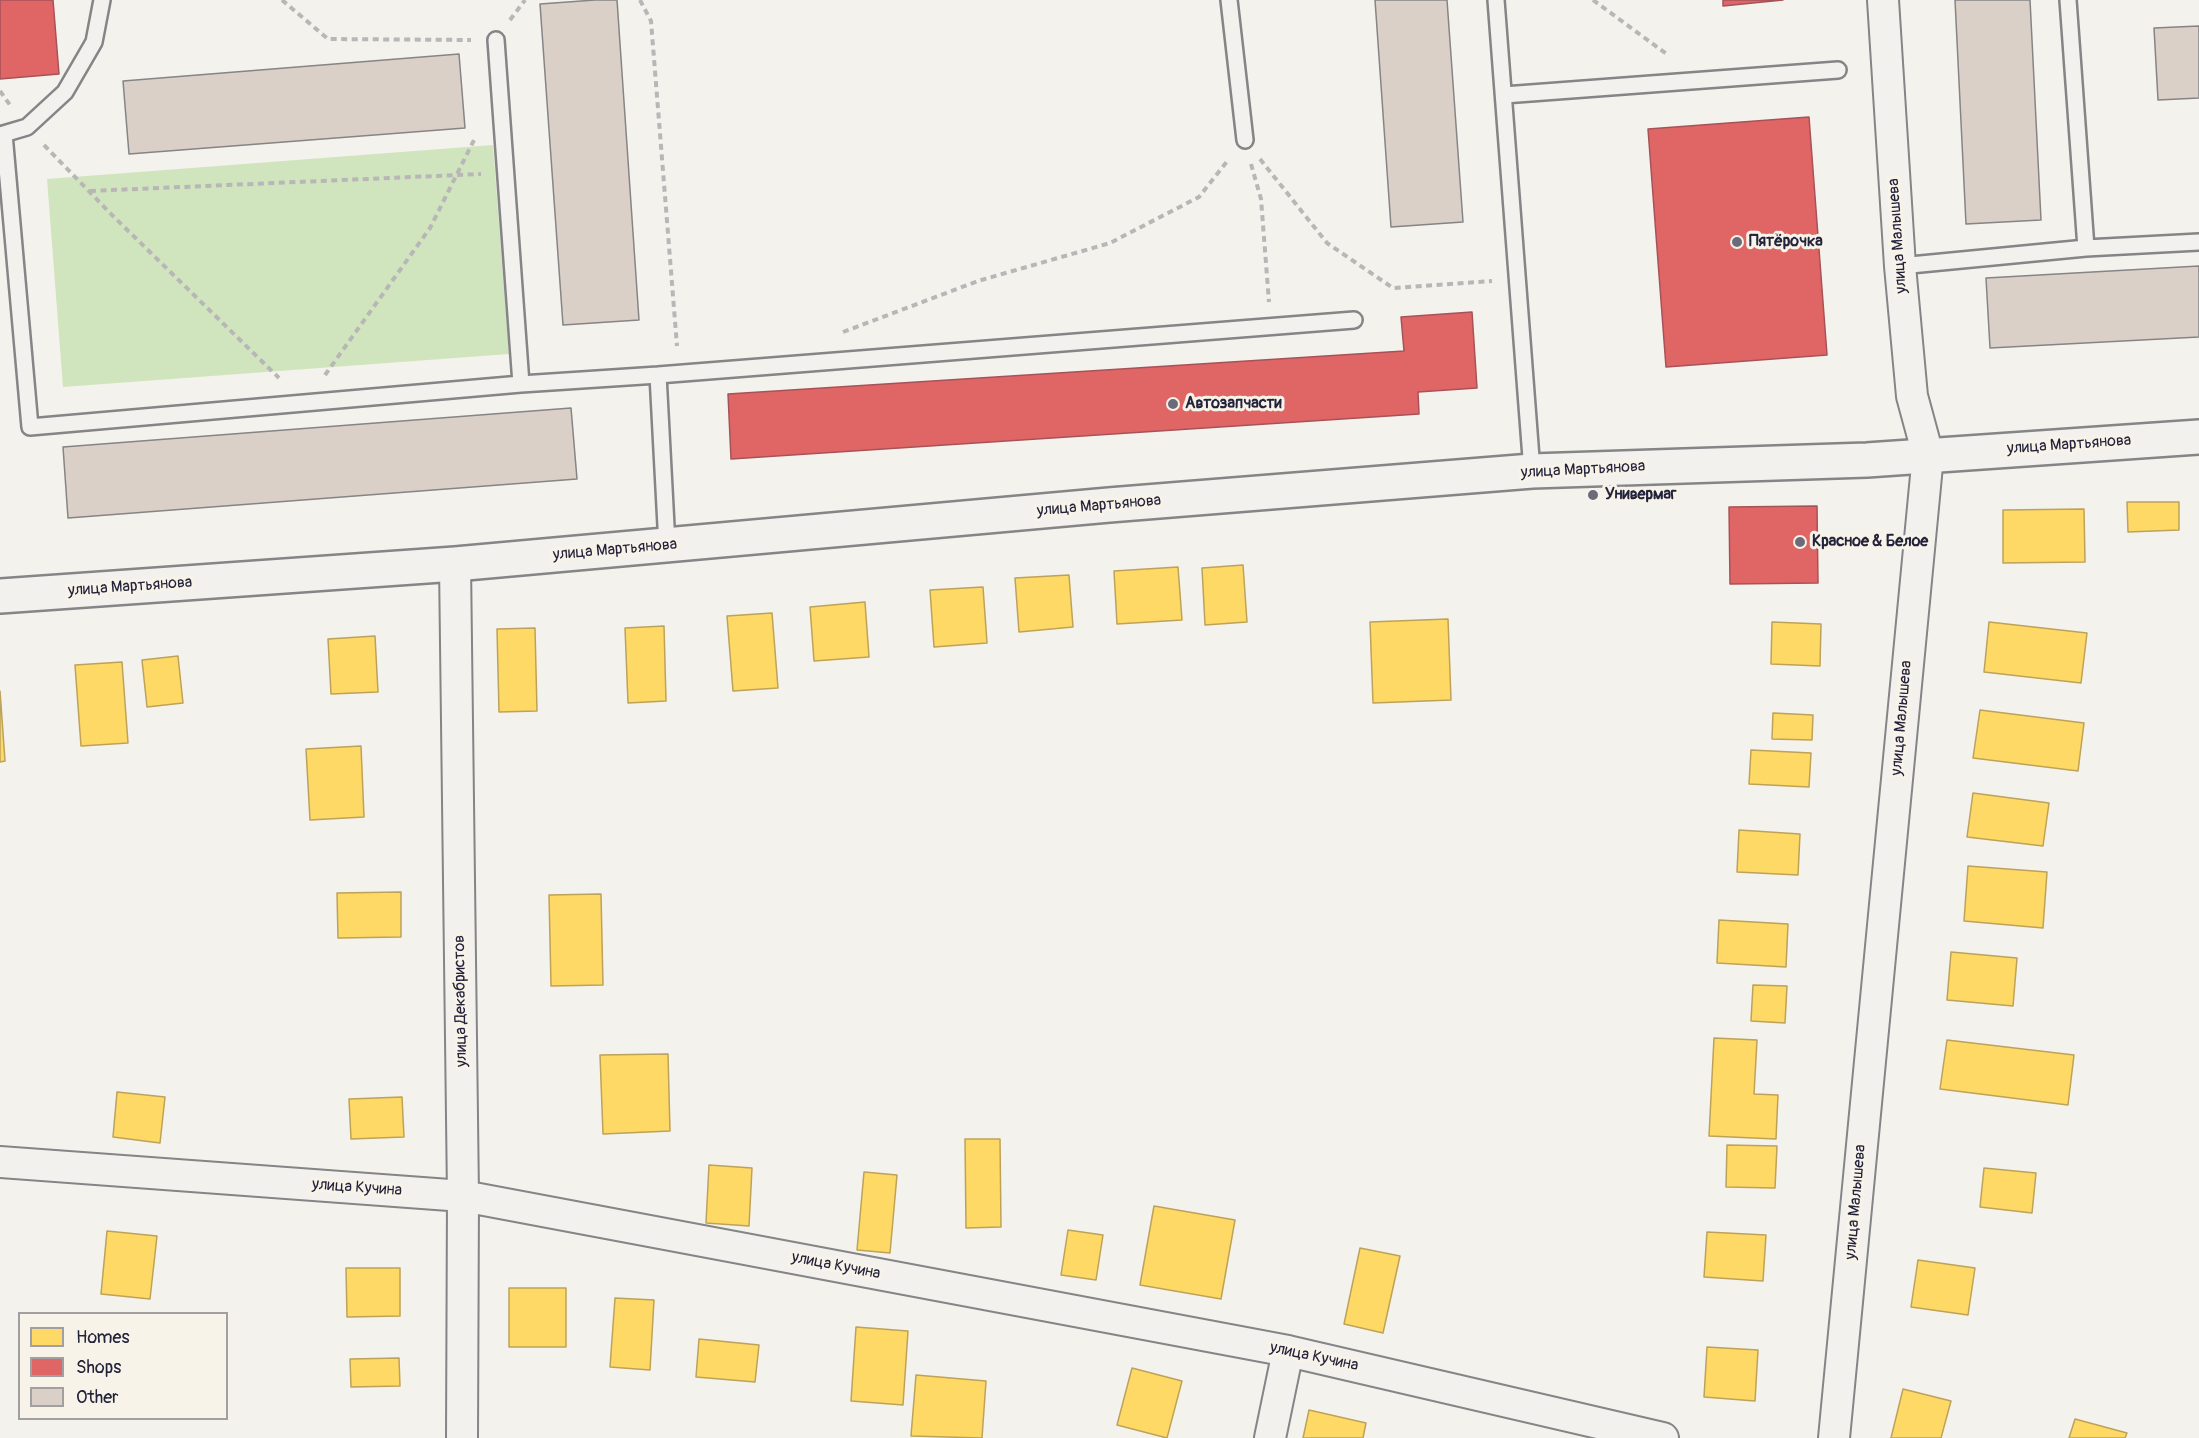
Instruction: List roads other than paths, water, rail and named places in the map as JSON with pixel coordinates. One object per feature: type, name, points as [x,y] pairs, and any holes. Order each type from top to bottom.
[{"type":"main road","name":"улица Мартьянова","points":[[0,596],[456,564],[1121,504],[1532,471],[1867,460],[2199,437]]},
{"type":"street","name":"улица Малышева","points":[[1834,1438],[1928,454],[1912,396],[1900,266],[1883,0]]},
{"type":"street","name":"улица Декабристов","points":[[456,564],[463,1196],[462,1438]]},
{"type":"street","name":"улица Кучина","points":[[0,1162],[463,1196],[1288,1351],[1663,1438]]},
{"type":"street","points":[[1270,1438],[1288,1351]]},
{"type":"lane","points":[[102,0],[94,42],[65,93],[27,127],[2,134],[30,427],[521,384],[1354,321]]},
{"type":"lane","points":[[1229,0],[1245,140]]},
{"type":"lane","points":[[1496,0],[1532,471]]},
{"type":"lane","points":[[2068,0],[2086,248]]},
{"type":"lane","points":[[496,40],[521,384]]},
{"type":"lane","points":[[1504,95],[1838,70]]},
{"type":"lane","points":[[1900,266],[2086,248],[2199,242]]},
{"type":"lane","points":[[658,375],[668,545]]},
{"type":"place","name":"Пятёрочка","points":[[1737,242]]},
{"type":"place","name":"Автозапчасти","points":[[1173,404]]},
{"type":"place","name":"Универмаг","points":[[1593,495]]},
{"type":"place","name":"Красное & Белое","points":[[1800,542]]}]
